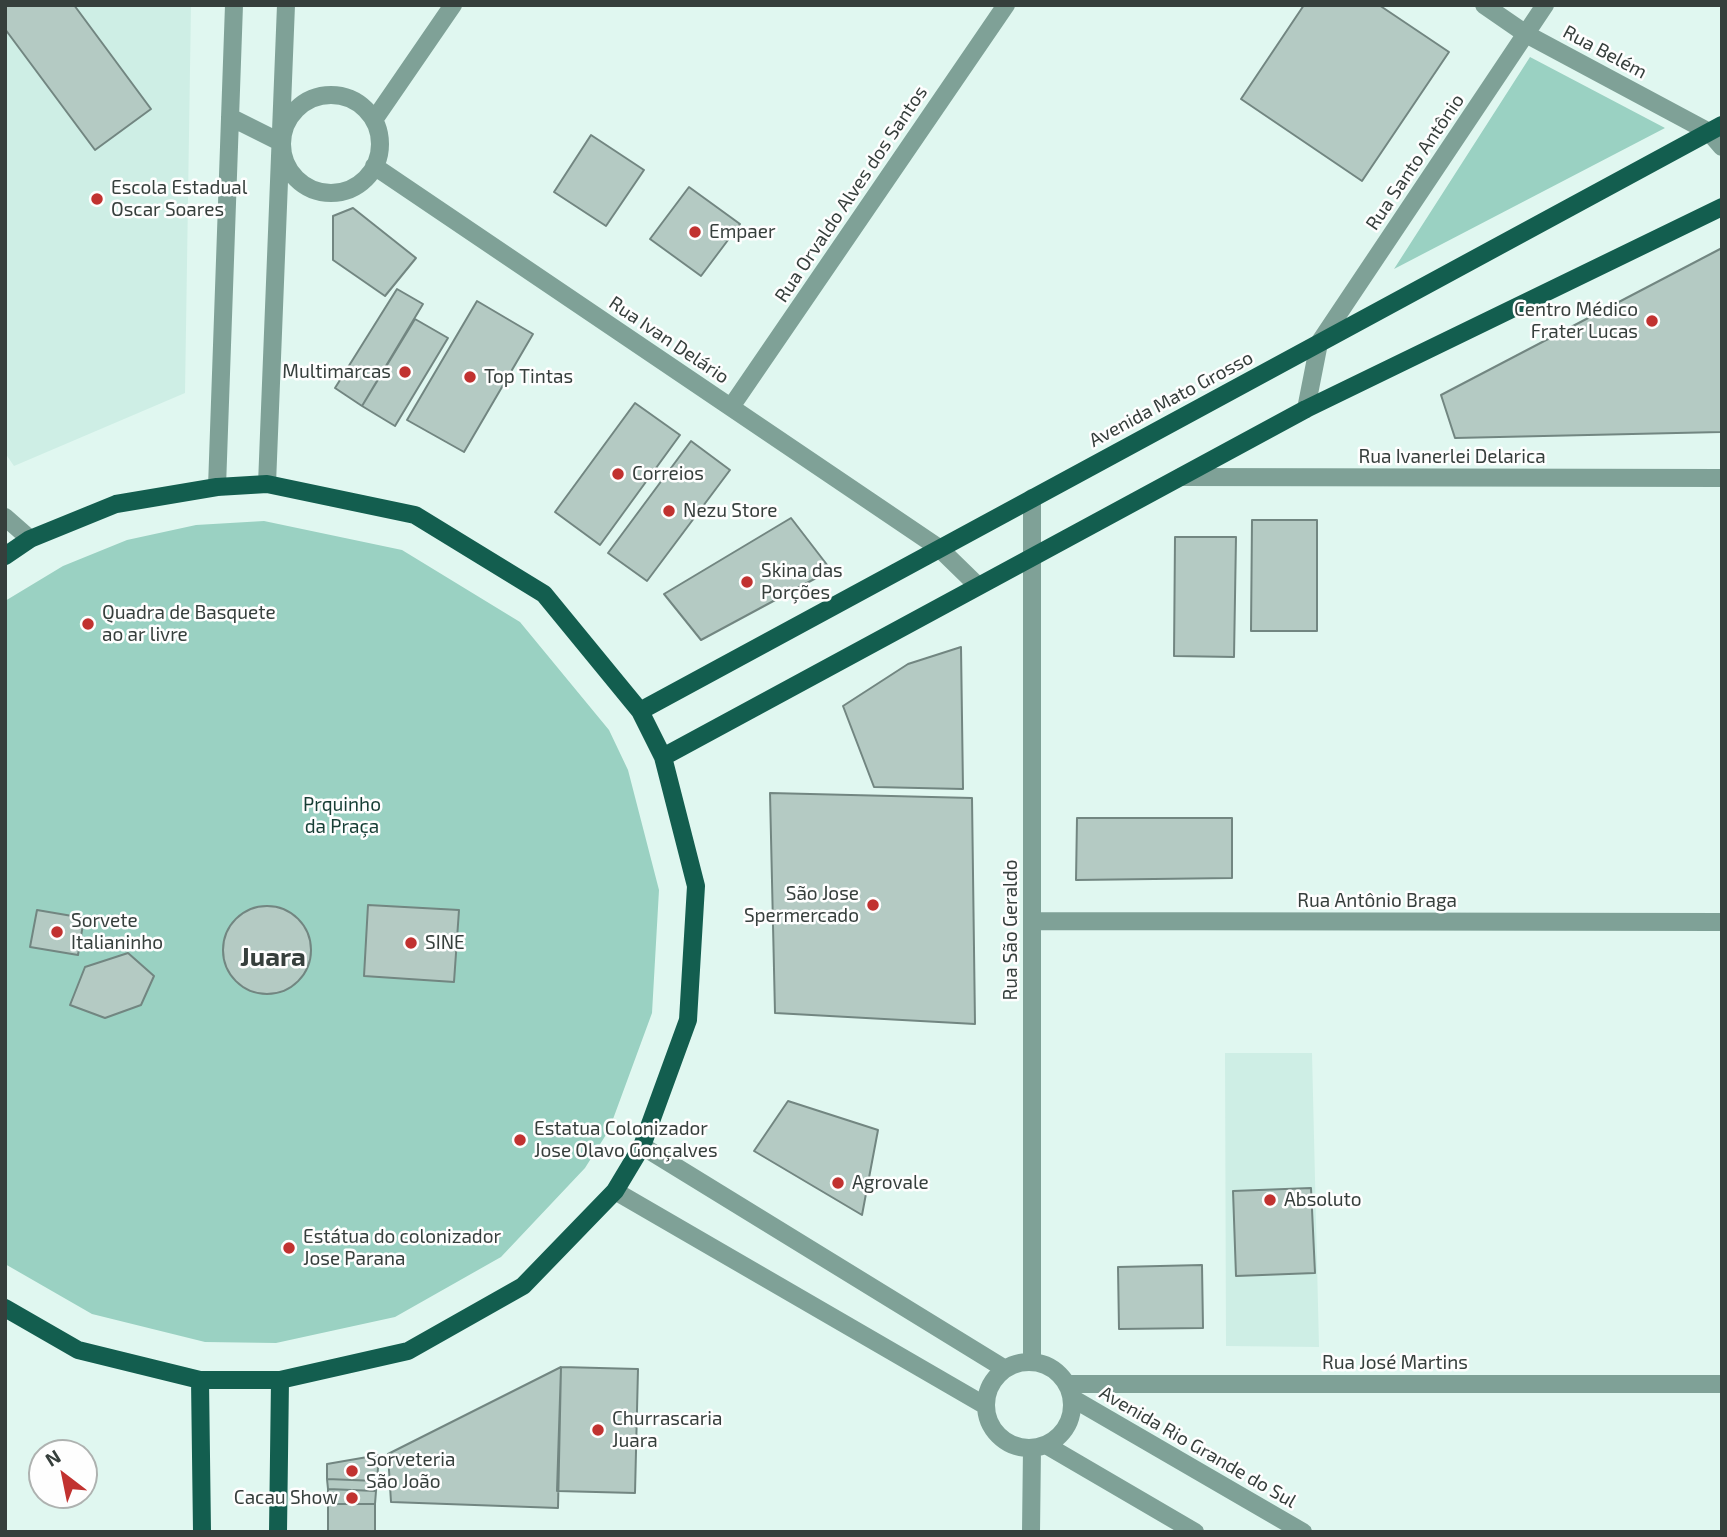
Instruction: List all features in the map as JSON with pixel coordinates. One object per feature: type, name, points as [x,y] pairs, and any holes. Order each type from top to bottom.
[{"type":"main road","name":"Avenida Mato Grosso","points":[[640,711],[1715,128]]},
{"type":"main road","points":[[663,757],[1306,409],[1722,207]]},
{"type":"main road","points":[[5,556],[30,539],[116,504],[217,487],[267,484],[415,515],[544,594],[640,711],[663,757],[695,886],[688,1020],[642,1146],[615,1191],[523,1286],[512,1293],[408,1351],[280,1380],[200,1380],[78,1350],[5,1308]]},
{"type":"main road","points":[[200,1380],[202,1532]]},
{"type":"main road","points":[[278,1532],[280,1380]]},
{"type":"street","points":[[217,487],[234,5]]},
{"type":"street","points":[[267,484],[286,5]]},
{"type":"street","points":[[374,120],[453,5]]},
{"type":"street","name":"Rua Orvaldo Alves dos Santos","points":[[731,407],[1006,5]]},
{"type":"street","name":"Rua Belém","points":[[1484,5],[1526,34],[1715,128]]},
{"type":"street","name":"Rua Santo Antônio","points":[[1319,343],[1545,5]]},
{"type":"street","points":[[335,95],[352,99],[365,108],[374,120],[379,137],[379,153],[374,166],[363,181],[350,189],[333,193],[317,191],[303,185],[291,173],[284,159],[282,143],[285,127],[293,113],[304,103],[320,96],[335,95]]},
{"type":"street","points":[[230,117],[282,143]]},
{"type":"street","points":[[1715,128],[1722,147]]},
{"type":"street","name":"Rua Ivan Delário","points":[[374,166],[939,548],[978,586]]},
{"type":"street","points":[[1306,409],[1319,343]]},
{"type":"street","name":"Rua Ivanerlei Delarica","points":[[1181,477],[1722,478]]},
{"type":"street","name":"Rua São Geraldo","points":[[1031,498],[1032,1361]]},
{"type":"street","points":[[5,517],[30,539]]},
{"type":"street","name":"Rua Antônio Braga","points":[[1032,921],[1722,922]]},
{"type":"street","points":[[642,1146],[1005,1369]]},
{"type":"street","points":[[615,1191],[986,1406]]},
{"type":"street","points":[[1032,1361],[1059,1373],[1070,1391],[1072,1413],[1067,1426],[1058,1437],[1039,1446],[1018,1447],[1005,1441],[988,1420],[988,1392],[994,1379],[1005,1369],[1017,1363],[1032,1361]]},
{"type":"street","name":"Rua José Martins","points":[[1070,1391],[1722,1384]]},
{"type":"street","name":"Avenida Rio Grande do Sul","points":[[1070,1391],[1303,1532]]},
{"type":"street","points":[[1031,1532],[1039,1446]]},
{"type":"street","points":[[1039,1446],[1195,1532]]},
{"type":"shaded area","name":"Escola Estadual Oscar Soares","points":[[5,5],[191,5],[185,393],[14,466],[5,453]]},
{"type":"shaded area","name":"Absoluto","points":[[1225,1053],[1312,1053],[1319,1347],[1226,1346]]},
{"type":"green space","points":[[1530,57],[1665,128],[1394,269]]},
{"type":"green space","name":"Prquinho da Praça","points":[[264,521],[402,550],[520,622],[609,730],[628,770],[659,890],[652,1013],[609,1130],[585,1168],[501,1257],[395,1317],[276,1343],[205,1342],[92,1314],[5,1264],[5,601],[63,566],[127,540],[196,525]]},
{"type":"building","points":[[5,5],[74,5],[151,109],[95,150],[5,29]]},
{"type":"building","points":[[1304,5],[1379,5],[1449,52],[1362,181],[1241,99]]},
{"type":"building","points":[[591,135],[644,170],[606,226],[554,192]]},
{"type":"building","name":"Empaer","points":[[689,187],[740,224],[701,276],[650,239]]},
{"type":"building","points":[[353,208],[416,258],[385,296],[333,260],[333,216]]},
{"type":"building","name":"Centro Médico Frater Lucas","points":[[1722,248],[1721,432],[1455,438],[1441,395]]},
{"type":"building","points":[[397,289],[423,304],[362,406],[335,388]]},
{"type":"building","name":"Top Tintas","points":[[477,301],[533,334],[464,452],[407,420]]},
{"type":"building","name":"Multimarcas","points":[[415,319],[448,338],[395,426],[362,406]]},
{"type":"building","name":"Correios","points":[[635,403],[680,435],[600,545],[555,512]]},
{"type":"building","name":"Nezu Store","points":[[691,441],[730,470],[647,581],[608,553]]},
{"type":"building","name":"Skina das Porções","points":[[791,518],[831,570],[701,640],[664,594]]},
{"type":"building","points":[[1252,520],[1317,520],[1317,631],[1251,631]]},
{"type":"building","points":[[1175,537],[1236,537],[1234,657],[1174,656]]},
{"type":"building","points":[[961,647],[963,789],[874,787],[843,706],[908,664]]},
{"type":"building","name":"São Jose Spermercado","points":[[770,793],[972,798],[975,1024],[775,1013]]},
{"type":"building","points":[[1077,818],[1232,818],[1232,878],[1076,880]]},
{"type":"building","name":"SINE","points":[[368,905],[459,910],[454,982],[364,976]]},
{"type":"building","points":[[267,906],[292,913],[304,925],[311,950],[304,975],[292,987],[267,994],[242,987],[230,975],[223,950],[230,925],[242,913]]},
{"type":"building","name":"Sorvete Italianinho","points":[[37,910],[84,918],[78,955],[30,947]]},
{"type":"building","points":[[128,953],[154,976],[141,1005],[105,1018],[70,1005],[85,967]]},
{"type":"building","name":"Agrovale","points":[[788,1101],[878,1130],[862,1215],[754,1151]]},
{"type":"building","points":[[1311,1188],[1315,1273],[1236,1276],[1233,1191]]},
{"type":"building","points":[[1202,1265],[1203,1328],[1119,1329],[1118,1267]]},
{"type":"building","points":[[561,1367],[558,1508],[391,1502],[388,1454]]},
{"type":"building","name":"Churrascaria Juara","points":[[561,1367],[638,1369],[635,1493],[557,1491]]},
{"type":"building","name":"Sorveteria São João","points":[[379,1455],[377,1481],[327,1479],[327,1464]]},
{"type":"building","points":[[327,1479],[377,1481],[376,1491],[328,1489]]},
{"type":"building","name":"Cacau Show","points":[[328,1489],[376,1491],[375,1504],[328,1504]]},
{"type":"building","points":[[328,1504],[375,1504],[375,1532],[328,1532]]},
{"type":"place","name":"Escola Estadual Oscar Soares","points":[[97,199]]},
{"type":"place","name":"Empaer","points":[[695,232]]},
{"type":"place","name":"Centro Médico Frater Lucas","points":[[1652,321]]},
{"type":"place","name":"Multimarcas","points":[[405,372]]},
{"type":"place","name":"Top Tintas","points":[[470,377]]},
{"type":"place","name":"Correios","points":[[618,474]]},
{"type":"place","name":"Nezu Store","points":[[669,511]]},
{"type":"place","name":"Skina das Porções","points":[[747,582]]},
{"type":"place","name":"Quadra de Basquete ao ar livre","points":[[88,624]]},
{"type":"place","name":"São Jose Spermercado","points":[[873,905]]},
{"type":"place","name":"Sorvete Italianinho","points":[[57,932]]},
{"type":"place","name":"SINE","points":[[411,943]]},
{"type":"place","name":"Estatua Colonizador Jose Olavo Gonçalves","points":[[520,1140]]},
{"type":"place","name":"Agrovale","points":[[838,1183]]},
{"type":"place","name":"Absoluto","points":[[1270,1200]]},
{"type":"place","name":"Estátua do colonizador Jose Parana","points":[[289,1248]]},
{"type":"place","name":"Churrascaria Juara","points":[[598,1430]]},
{"type":"place","name":"Sorveteria São João","points":[[352,1471]]},
{"type":"place","name":"Cacau Show","points":[[352,1498]]},
{"type":"district","name":"Juara","points":[[273,957]]}]
